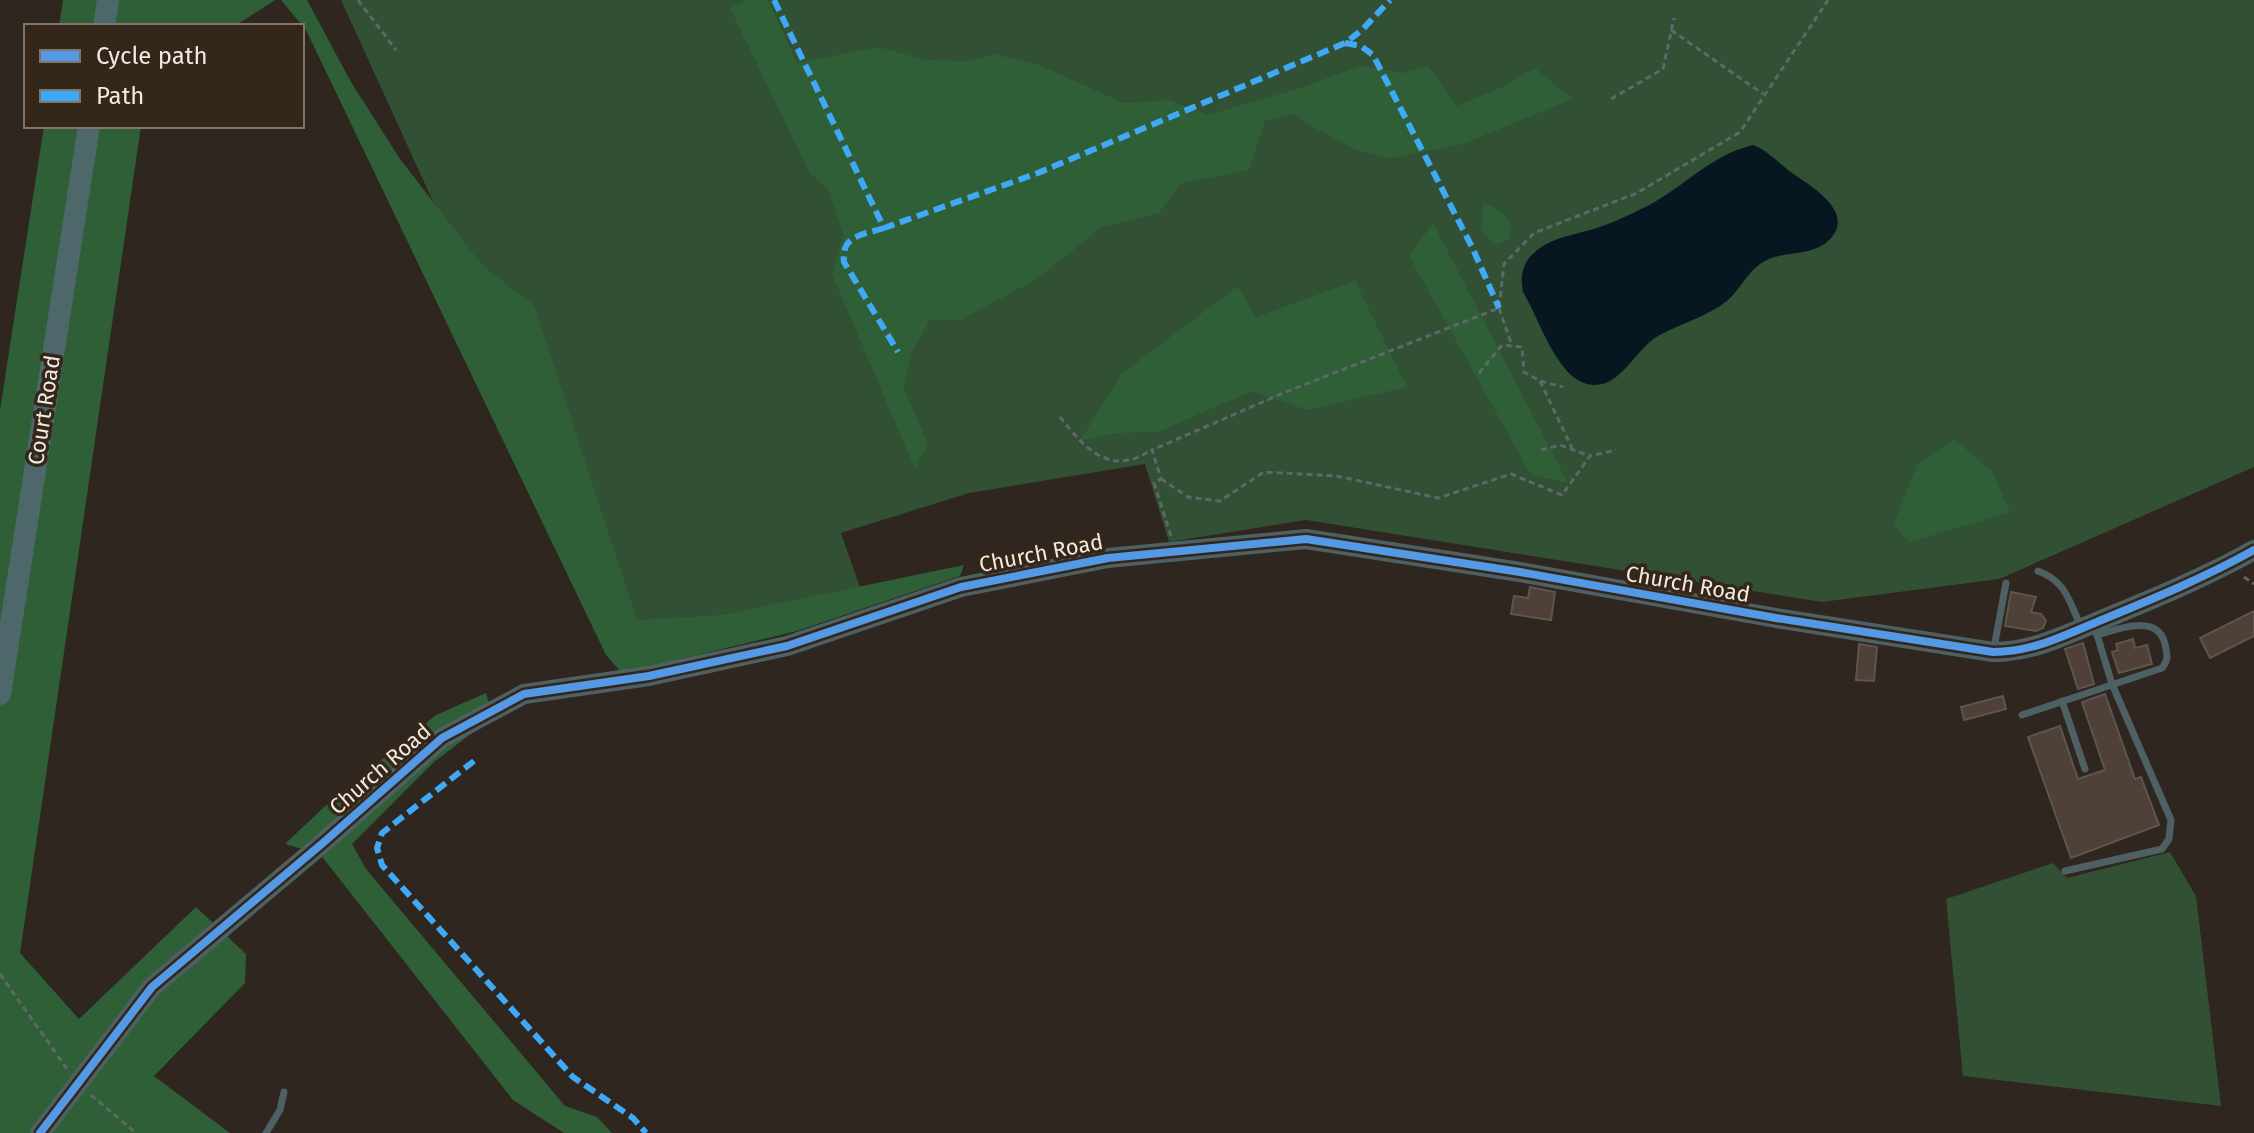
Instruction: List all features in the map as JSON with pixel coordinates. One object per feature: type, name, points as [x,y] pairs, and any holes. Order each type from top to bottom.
[{"type":"main road","points":[[104,24],[108,0]]},
{"type":"main road","name":"Court Road","points":[[0,694],[89,128]]},
{"type":"street","name":"Church Road","points":[[40,1133],[152,987],[442,738],[524,694],[649,676],[787,646],[961,587],[1108,558],[1306,539],[1993,652],[2029,649],[2091,629],[2254,550]]},
{"type":"lane","points":[[2038,571],[2052,576],[2062,585],[2091,629],[2171,820],[2169,839],[2162,849],[2065,871]]},
{"type":"lane","points":[[1993,652],[2006,583]]},
{"type":"lane","points":[[2022,715],[2162,668],[2166,664],[2163,634],[2149,626],[2091,629]]},
{"type":"lane","points":[[2062,701],[2085,769]]},
{"type":"lane","points":[[266,1133],[280,1110],[284,1092]]},
{"type":"path","points":[[358,0],[396,50]]},
{"type":"path","points":[[1512,346],[1499,308],[1504,264],[1534,233],[1637,193],[1740,132],[1828,0]]},
{"type":"path","points":[[1611,99],[1663,69],[1674,18]]},
{"type":"path","points":[[1671,30],[1764,94]]},
{"type":"path","points":[[1060,417],[1080,441],[1100,455],[1125,461],[1281,394],[1499,308]]},
{"type":"path","points":[[1479,373],[1502,345],[1522,347],[1524,372],[1540,381],[1563,387]]},
{"type":"path","points":[[1540,381],[1572,448]]},
{"type":"path","points":[[1541,450],[1560,445],[1590,456],[1616,450]]},
{"type":"path","points":[[1152,450],[1161,479],[1188,497],[1220,501],[1264,472],[1337,476],[1438,498],[1511,474],[1562,495],[1590,456]]},
{"type":"path","points":[[1161,479],[1154,483],[1171,536]]},
{"type":"path","points":[[0,974],[79,1085],[136,1133]]},
{"type":"green space","points":[[63,0],[275,0],[238,24],[59,24]]},
{"type":"green space","points":[[281,0],[307,0],[351,82],[400,159],[483,266],[534,305],[637,620],[722,615],[964,565],[960,576],[797,631],[622,673],[606,655],[304,24]]},
{"type":"green space","points":[[341,0],[2254,0],[2254,467],[1999,579],[1822,602],[1306,520],[1169,542],[1145,464],[969,493],[841,533],[865,602],[635,644]]},
{"type":"green space","points":[[746,0],[768,0],[797,63],[878,47],[926,60],[971,61],[993,54],[1037,64],[1124,103],[1170,100],[1208,115],[1304,87],[1359,66],[1404,73],[1428,66],[1457,106],[1502,87],[1535,68],[1573,99],[1463,144],[1391,158],[1356,150],[1295,114],[1265,121],[1249,170],[1181,183],[1159,213],[1102,227],[1037,279],[960,320],[930,320],[913,350],[903,386],[928,444],[915,469],[832,274],[844,235],[827,187],[810,174],[730,8]]},
{"type":"green space","points":[[44,128],[141,128],[20,953],[79,1019],[196,907],[246,954],[245,983],[154,1076],[230,1133],[0,1133],[0,410]]},
{"type":"green space","points":[[1483,204],[1496,208],[1506,216],[1511,226],[1508,240],[1495,245],[1481,230]]},
{"type":"green space","points":[[1433,223],[1568,483],[1531,475],[1409,256]]},
{"type":"green space","points":[[1355,281],[1407,387],[1307,410],[1252,391],[1158,432],[1117,433],[1080,441],[1121,374],[1238,286],[1256,317]]},
{"type":"green space","points":[[1954,439],[1992,471],[2010,512],[1910,542],[1894,525],[1917,464]]},
{"type":"green space","points":[[486,693],[493,717],[434,762],[352,844],[366,869],[565,1106],[597,1117],[612,1133],[564,1133],[513,1100],[320,854],[285,844],[323,808],[436,715]]},
{"type":"green space","points":[[2170,852],[2196,896],[2221,1106],[1963,1076],[1946,899],[2053,863],[2067,878]]},
{"type":"water","points":[[1753,145],[1828,201],[1838,220],[1836,231],[1828,241],[1813,250],[1777,256],[1760,264],[1728,300],[1658,336],[1608,382],[1587,384],[1576,379],[1549,345],[1523,292],[1523,271],[1530,257],[1553,241],[1603,226],[1641,209],[1723,157]]},
{"type":"building","points":[[1530,587],[1555,592],[1551,620],[1511,614],[1514,596],[1528,598]]},
{"type":"building","points":[[2011,592],[2036,597],[2031,612],[2041,614],[2046,621],[2043,628],[2036,631],[2005,626]]},
{"type":"building","points":[[2254,611],[2254,636],[2210,658],[2200,638]]},
{"type":"building","points":[[2133,639],[2135,648],[2147,645],[2152,664],[2119,673],[2112,652],[2118,650],[2116,644]]},
{"type":"building","points":[[2083,643],[2094,684],[2078,689],[2065,649]]},
{"type":"building","points":[[1859,644],[1877,647],[1874,681],[1856,680]]},
{"type":"building","points":[[2105,694],[2135,779],[2141,777],[2159,825],[2071,858],[2028,737],[2060,726],[2078,779],[2105,770],[2082,702]]},
{"type":"building","points":[[2003,696],[2006,709],[1964,720],[1961,707]]},
{"type":"marked path","points":[[774,0],[884,228],[1038,173],[1345,43],[1390,0]]},
{"type":"marked path","points":[[1345,43],[1361,46],[1373,55],[1472,247],[1499,308]]},
{"type":"marked path","points":[[884,228],[850,241],[846,246],[844,262],[898,352]]},
{"type":"marked path","points":[[474,761],[382,833],[377,848],[382,865],[573,1077],[633,1118],[646,1133]]},
{"type":"cycle path","points":[[40,1133],[152,987],[442,738],[524,694],[649,676],[787,646],[961,587],[1108,558],[1306,539],[1993,652],[2036,646],[2063,636],[2180,587],[2254,550]]}]
